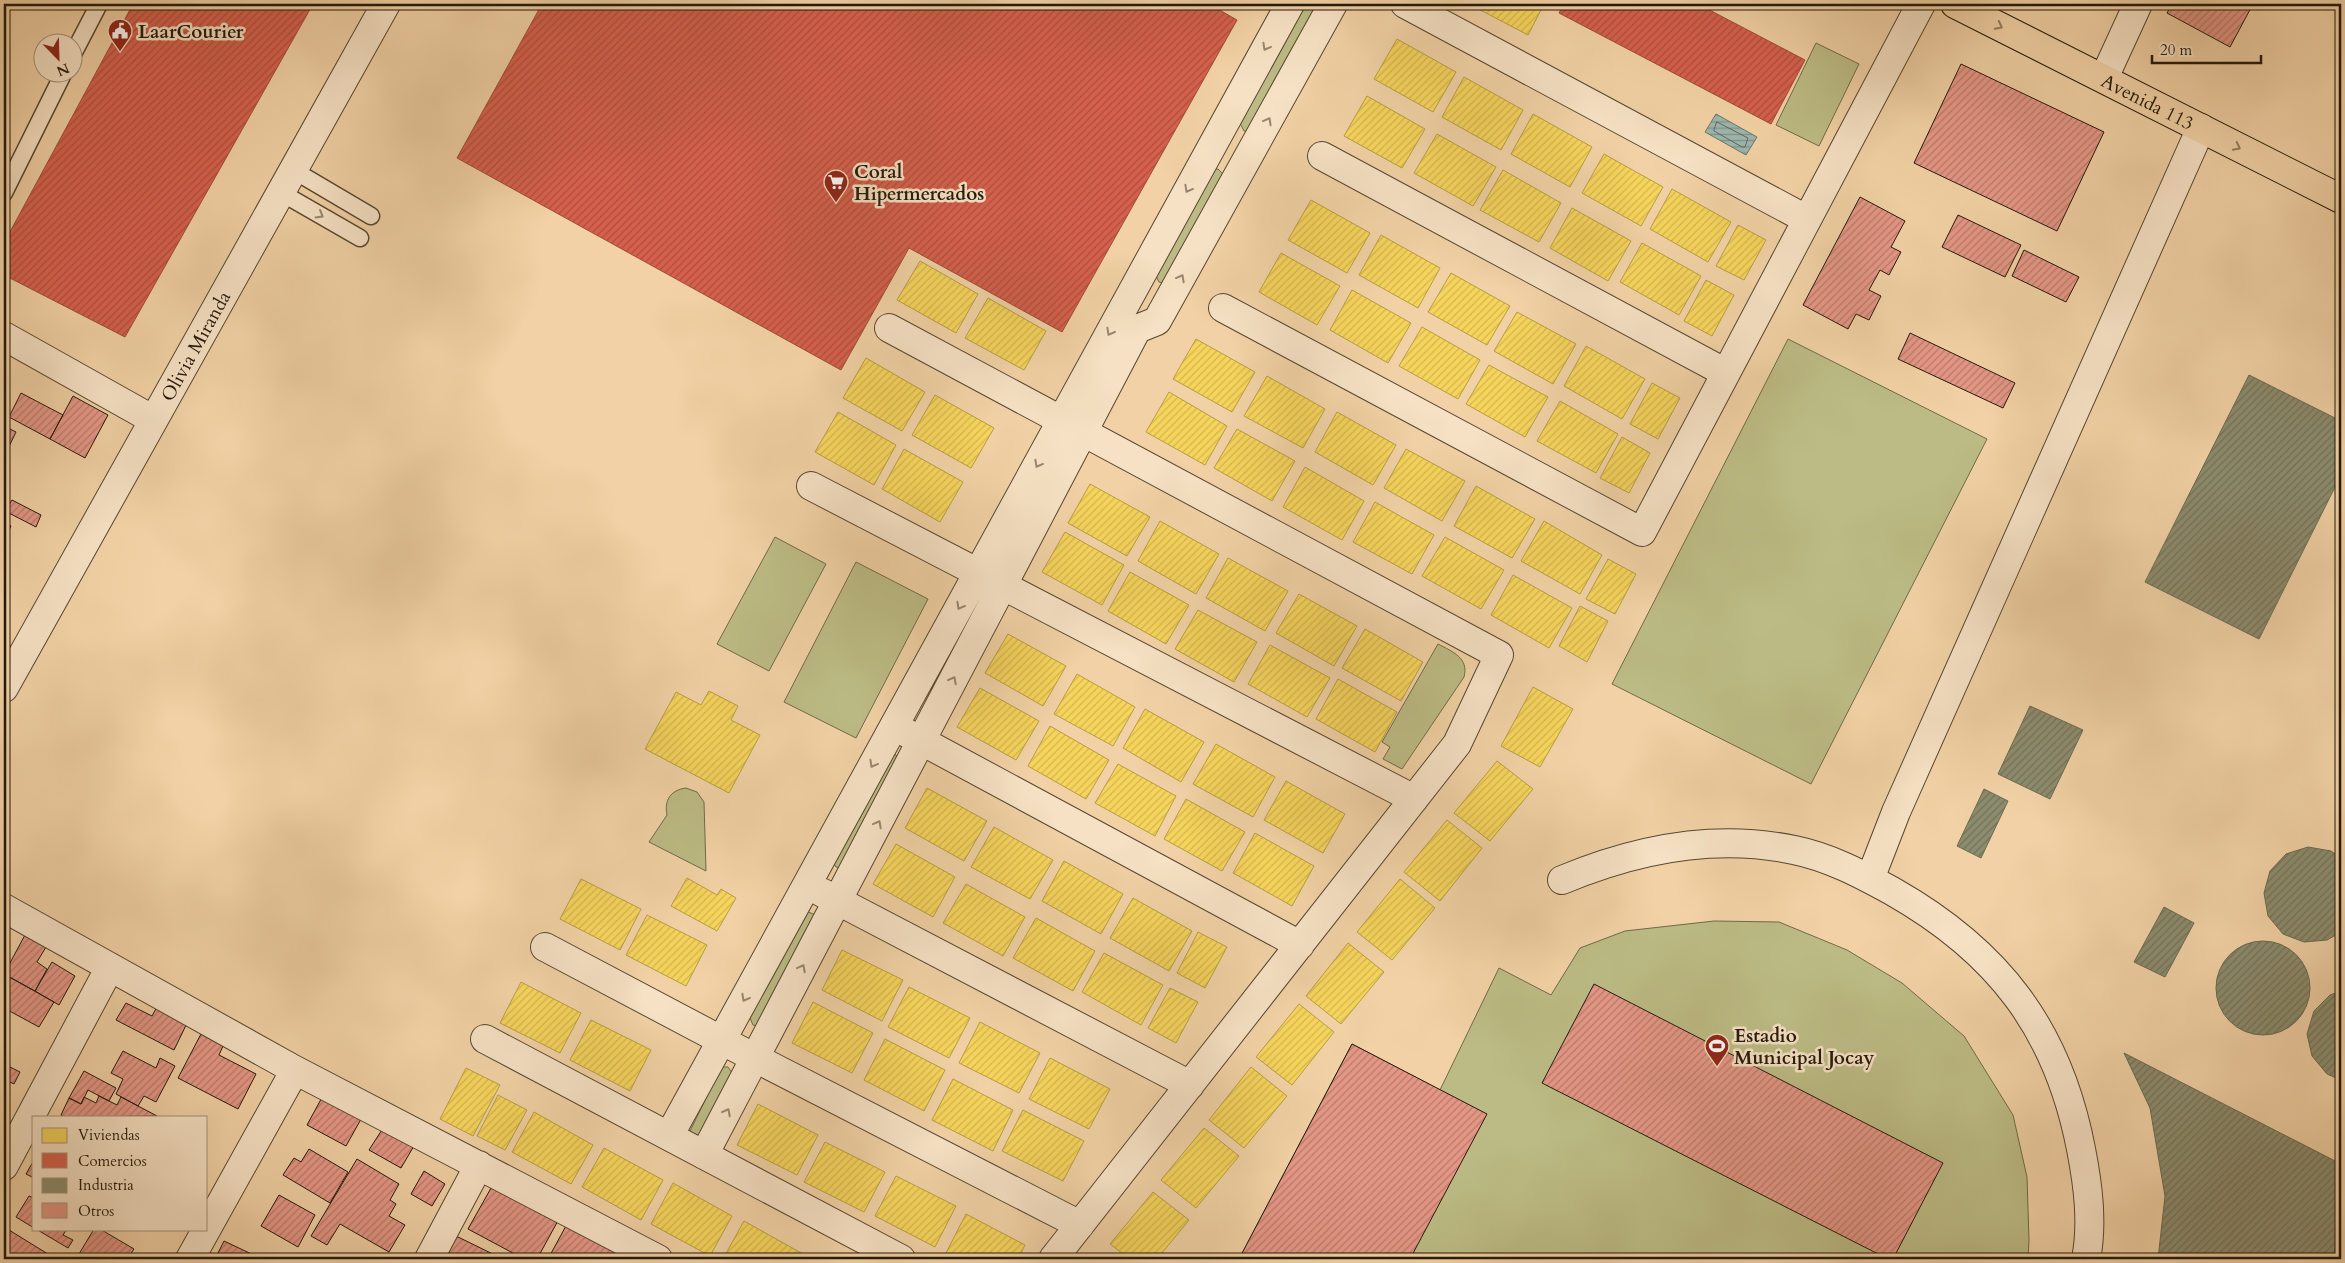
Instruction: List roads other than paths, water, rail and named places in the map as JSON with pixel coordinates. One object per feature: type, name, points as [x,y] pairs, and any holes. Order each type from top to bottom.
[{"type":"main road","name":"Avenida 113","points":[[1955,4],[2341,199]]},
{"type":"street","name":"Olivia Miranda","points":[[4,688],[152,419],[386,4]]},
{"type":"street","points":[[704,1155],[1003,585],[1073,426],[1214,143],[1290,4]]},
{"type":"street","points":[[669,1136],[978,573],[1137,329],[1157,321],[1334,4]]},
{"type":"street","points":[[1405,4],[1806,219]]},
{"type":"street","points":[[1224,308],[1642,532],[1921,4]]},
{"type":"street","points":[[2104,78],[2138,4]]},
{"type":"street","points":[[1870,879],[1900,803],[2201,128]]},
{"type":"street","points":[[1214,143],[1247,159]]},
{"type":"street","points":[[1322,156],[1726,373]]},
{"type":"street","points":[[889,328],[1499,655],[1457,744],[1053,1259]]},
{"type":"street","points":[[4,336],[152,419]]},
{"type":"street","points":[[811,486],[1414,799]]},
{"type":"street","points":[[894,725],[1300,945]]},
{"type":"street","points":[[1562,880],[1598,865],[1637,853],[1676,846],[1715,843],[1755,844],[1794,850],[1835,862],[1923,909],[1977,951],[2020,998],[2047,1043],[2066,1086],[2088,1185],[2089,1245],[2086,1259]]},
{"type":"street","points":[[807,885],[1190,1085]]},
{"type":"street","points":[[4,908],[295,1070],[658,1259]]},
{"type":"street","points":[[546,946],[755,1058],[1080,1225]]},
{"type":"street","points":[[4,1166],[110,967]]},
{"type":"street","points":[[485,1039],[901,1259]]},
{"type":"street","points":[[208,1227],[295,1070]]},
{"type":"street","points":[[429,1259],[479,1165]]},
{"type":"street","points":[[190,1259],[206,1230]]},
{"type":"lane","points":[[82,37],[99,4]]},
{"type":"lane","points":[[4,193],[59,82]]},
{"type":"lane","points":[[287,181],[371,216]]},
{"type":"lane","points":[[287,181],[360,238]]},
{"type":"water","points":[[1716,114],[1757,137],[1746,155],[1705,132]]},
{"type":"place","name":"LaarCourier","points":[[120,52]]},
{"type":"place","name":"Coral Hipermercados","points":[[836,203]]},
{"type":"place","name":"Estadio Municipal Jocay","points":[[1717,1067]]}]
